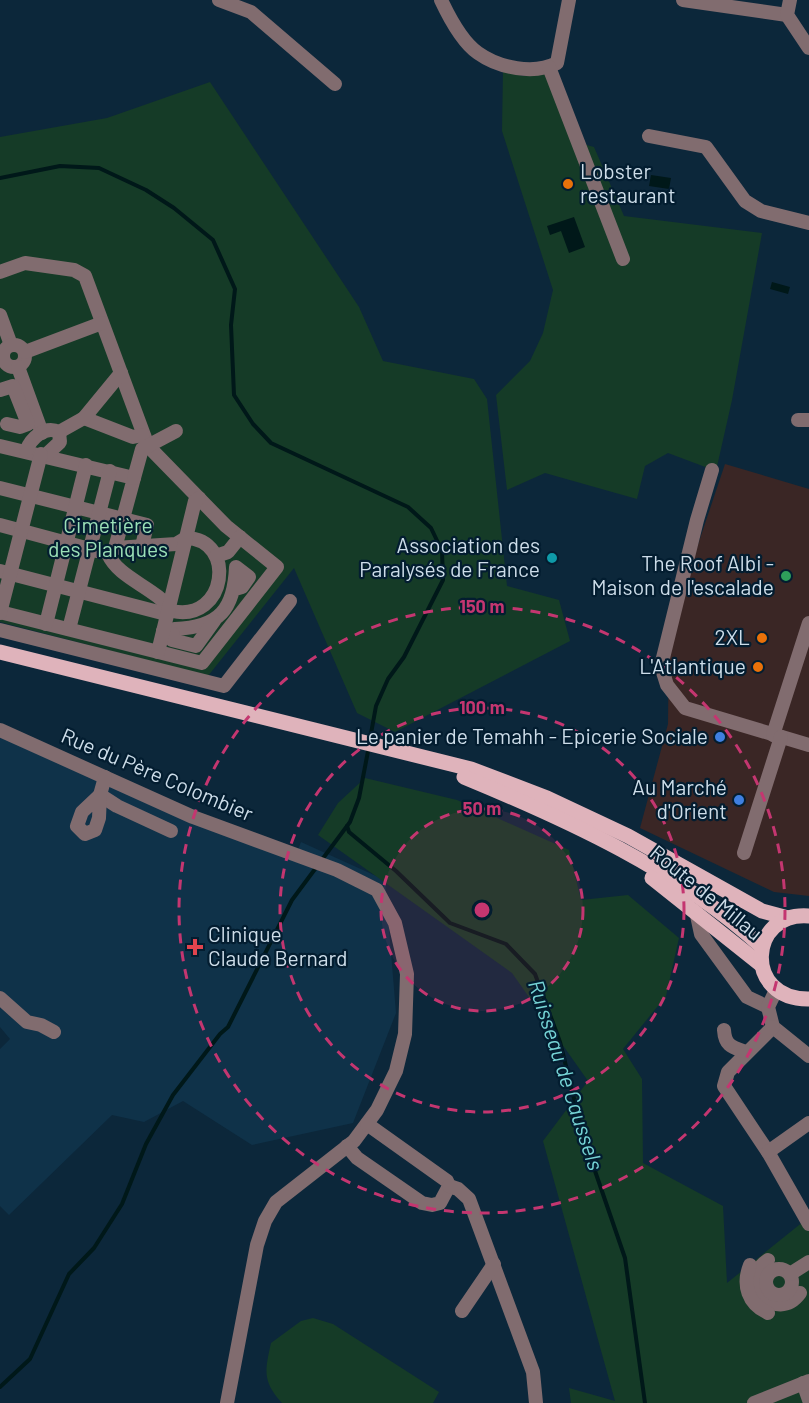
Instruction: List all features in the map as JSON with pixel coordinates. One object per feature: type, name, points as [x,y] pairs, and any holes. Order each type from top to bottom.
[{"type":"main road","points":[[0,652],[471,769],[547,798],[628,836],[762,911],[788,918],[809,916]]},
{"type":"main road","name":"Route de Millau","points":[[397,750],[532,805],[625,854],[695,895],[762,947]]},
{"type":"main road","name":"Route de Millau","points":[[625,854],[760,964],[768,981],[776,990]]},
{"type":"main road","points":[[760,964],[762,947],[768,934],[788,918]]},
{"type":"main road","points":[[776,990],[805,1002]]},
{"type":"street","points":[[219,0],[251,12],[335,84]]},
{"type":"street","points":[[441,0],[462,36],[476,52],[492,61],[521,69],[553,65]]},
{"type":"street","points":[[568,0],[553,65],[623,258]]},
{"type":"street","points":[[683,0],[787,15]]},
{"type":"street","points":[[790,0],[787,15],[809,48]]},
{"type":"street","points":[[649,136],[706,147],[745,201],[761,211],[809,223]]},
{"type":"street","points":[[0,272],[26,263],[80,272],[85,276],[146,440],[199,498],[240,537],[277,567],[202,663],[0,612],[5,572],[20,531],[29,495],[43,455],[60,442],[59,432]]},
{"type":"street","points":[[0,315],[10,345]]},
{"type":"street","points":[[25,352],[102,322]]},
{"type":"street","points":[[10,345],[20,345],[25,352],[25,361],[18,367],[9,366],[2,359],[4,350],[10,345]]},
{"type":"street","points":[[18,367],[42,433]]},
{"type":"street","points":[[26,451],[29,443],[48,429],[59,432],[84,418],[121,373]]},
{"type":"street","points":[[0,390],[13,386],[28,424],[20,427],[7,424]]},
{"type":"street","points":[[84,418],[146,440],[176,431]]},
{"type":"street","points":[[146,440],[138,457],[123,519],[111,551],[113,565],[158,595],[167,609]]},
{"type":"street","points":[[0,446],[134,478]]},
{"type":"street","points":[[46,624],[86,465]]},
{"type":"street","points":[[712,470],[697,520],[661,666],[667,685],[685,708],[809,745]]},
{"type":"street","points":[[69,630],[110,471]]},
{"type":"street","points":[[0,488],[147,525],[142,546]]},
{"type":"street","points":[[158,652],[168,632],[167,609],[195,501],[199,498]]},
{"type":"street","points":[[0,525],[90,549],[111,551],[176,544],[186,538],[195,538],[205,544],[216,556],[220,578],[212,597],[192,611],[172,611],[5,572]]},
{"type":"street","points":[[216,556],[228,552],[240,537]]},
{"type":"street","points":[[168,632],[213,621],[225,608],[235,583],[220,578]]},
{"type":"street","points":[[212,597],[238,617]]},
{"type":"street","points":[[0,630],[224,686],[290,602]]},
{"type":"street","points":[[744,853],[809,622]]},
{"type":"street","name":"Rue du Père Colombier","points":[[0,730],[193,817],[299,854],[377,890],[395,923],[407,974],[405,1034],[396,1071],[377,1110],[367,1124]]},
{"type":"street","points":[[105,777],[100,795],[117,807],[171,831]]},
{"type":"street","points":[[696,911],[701,934],[747,997],[768,1007]]},
{"type":"street","points":[[776,990],[768,1007],[773,1027],[809,1056]]},
{"type":"street","points":[[0,998],[27,1022],[41,1025],[54,1032]]},
{"type":"street","points":[[773,1027],[728,1072],[724,1086],[768,1152],[809,1224]]},
{"type":"street","points":[[724,1030],[725,1040],[729,1046],[746,1052]]},
{"type":"street","points":[[768,1152],[809,1123]]},
{"type":"street","points":[[227,1403],[257,1245],[265,1221],[276,1202],[347,1146],[367,1124],[439,1174],[449,1186],[458,1189],[469,1199],[532,1372],[536,1403]]},
{"type":"street","points":[[347,1146],[357,1158],[422,1203],[432,1205],[440,1203],[449,1186]]},
{"type":"street","points":[[752,1298],[756,1274],[768,1260]]},
{"type":"street","points":[[752,1298],[785,1293],[792,1285],[790,1274],[809,1262]]},
{"type":"street","points":[[462,1311],[494,1263]]},
{"type":"street","points":[[750,1265],[746,1284],[752,1298],[769,1317]]},
{"type":"street","points":[[738,1276],[739,1293],[752,1298],[781,1305],[794,1300],[800,1293]]},
{"type":"street","points":[[754,1403],[789,1396],[806,1382]]},
{"type":"street","points":[[806,1382],[809,1400]]},
{"type":"shaded area","points":[[651,175],[671,178],[669,189],[649,186]]},
{"type":"shaded area","points":[[574,217],[585,247],[569,253],[561,231],[550,235],[547,226]]},
{"type":"shaded area","points":[[772,282],[790,287],[788,294],[770,289]]},
{"type":"shaded area","points":[[725,464],[809,489],[809,896],[774,892],[640,828],[668,724],[669,631]]},
{"type":"shaded area","name":"Clinique Claude Bernard","points":[[0,737],[294,860],[301,842],[385,880],[396,1013],[353,1123],[252,1145],[183,1101],[144,1122],[112,1115],[9,1215],[0,1206],[0,1049],[10,1039],[0,1027]]},
{"type":"green space","points":[[503,70],[523,76],[551,71],[583,144],[594,147],[624,216],[762,233],[732,400],[716,471],[668,453],[645,466],[637,499],[545,473],[507,490],[496,395],[530,361],[543,333],[553,290],[502,131]]},
{"type":"green space","name":"Cimetière des Planques","points":[[210,82],[359,307],[383,361],[474,379],[487,399],[507,586],[559,600],[570,641],[395,732],[357,713],[294,568],[208,676],[0,622],[0,137],[107,118]]},
{"type":"green space","points":[[365,778],[457,800],[569,850],[581,900],[628,895],[679,938],[666,996],[623,1049],[642,1079],[643,1163],[723,1206],[727,1283],[809,1217],[809,1403],[571,1403],[569,1388],[615,1401],[543,1141],[588,1081],[512,973],[318,835],[338,803]]},
{"type":"green space","points":[[313,1318],[333,1324],[439,1392],[433,1403],[282,1403],[268,1381],[267,1361],[271,1343],[301,1321]]},
{"type":"waterway","name":"Ruisseau de Caussels","points":[[0,178],[60,166],[99,168],[146,190],[174,208],[213,240],[235,289],[231,325],[234,395],[253,424],[271,443],[408,507],[431,528],[442,551],[443,580],[404,657],[388,679],[376,706],[370,739]]},
{"type":"waterway","points":[[0,1387],[30,1359],[69,1274],[94,1248],[122,1204],[146,1144],[173,1095],[220,1034],[228,1027],[292,900],[350,822],[359,798],[369,746]]},
{"type":"waterway","name":"Ruisseau de Caussels","points":[[347,826],[349,832],[396,871],[450,923],[506,944],[535,974],[560,1042],[584,1139],[625,1258],[645,1403]]},
{"type":"place","name":"Lobster restaurant","points":[[568,184]]},
{"type":"place","name":"Association des Paralysés de France","points":[[552,558]]},
{"type":"place","name":"The Roof Albi - Maison de l'escalade","points":[[786,576]]},
{"type":"place","name":"2XL","points":[[762,638]]},
{"type":"place","name":"L'Atlantique","points":[[758,667]]},
{"type":"place","name":"Le panier de Temahh - Epicerie Sociale","points":[[720,737]]},
{"type":"place","name":"Au Marché d'Orient","points":[[739,800]]},
{"type":"place","name":"Clinique Claude Bernard","points":[[195,947]]}]
